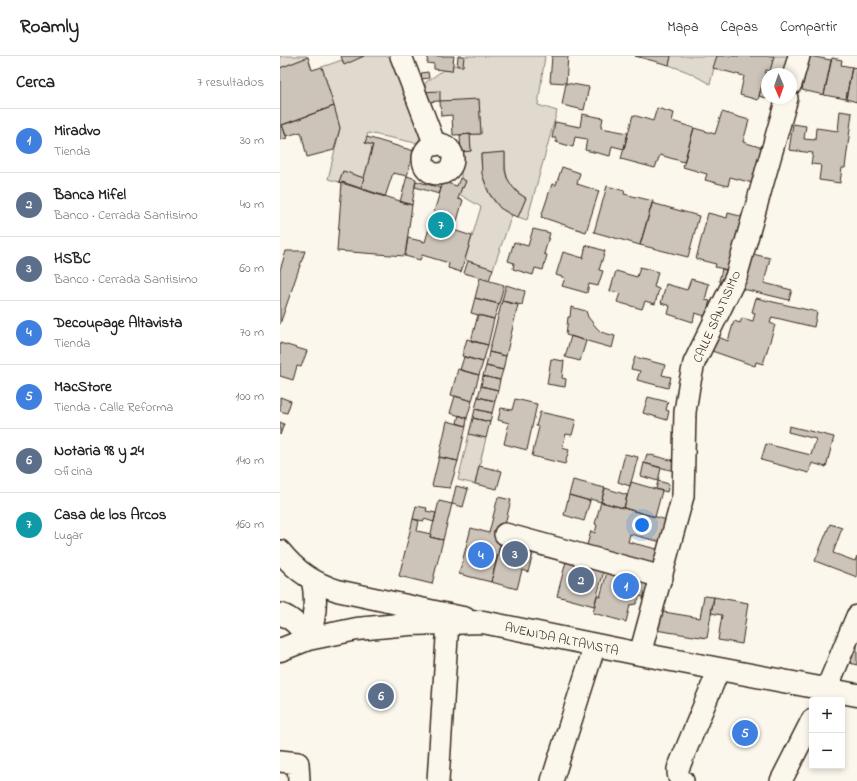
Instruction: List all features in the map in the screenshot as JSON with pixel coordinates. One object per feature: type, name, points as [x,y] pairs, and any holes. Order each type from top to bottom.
[{"type":"main road","points":[[308,639],[315,616],[315,592],[313,581]]},
{"type":"main road","points":[[280,650],[308,639],[357,629],[409,624],[483,622]]},
{"type":"main road","name":"AVENIDA ALTAVISTA","points":[[483,622],[719,669],[825,695],[857,695]]},
{"type":"street","points":[[401,56],[432,138]]},
{"type":"street","points":[[796,68],[799,56]]},
{"type":"street","name":"CALLE SANTISIMO","points":[[640,654],[683,496],[685,412],[694,363],[736,277],[785,104]]},
{"type":"street","points":[[505,534],[662,577]]},
{"type":"street","name":"AVENIDA ALTAVISTA","points":[[280,551],[290,564],[313,581],[339,592],[483,622]]},
{"type":"street","points":[[280,614],[295,622],[308,639]]},
{"type":"street","points":[[825,695],[857,616]]},
{"type":"street","points":[[438,781],[448,622]]},
{"type":"street","points":[[552,781],[595,645]]},
{"type":"street","points":[[683,781],[680,780],[678,769],[719,669]]},
{"type":"street","points":[[781,781],[809,726]]},
{"type":"street","points":[[280,761],[298,762],[300,781]]},
{"type":"shaded area","points":[[280,56],[307,56],[308,57],[280,68]]},
{"type":"shaded area","points":[[364,56],[394,56],[425,133],[416,143],[368,133],[365,143],[373,145],[364,178],[343,171],[339,182],[328,179],[340,128],[322,67],[342,60],[344,64]]},
{"type":"shaded area","points":[[464,56],[545,56],[538,105],[557,111],[527,220],[518,217],[526,198],[514,189],[508,179],[505,167],[505,153],[481,154],[483,176],[491,197],[503,210],[512,215],[493,269],[465,260],[481,207],[459,194],[466,181],[461,179],[461,152],[471,151],[470,134],[481,134],[479,100],[440,101],[426,92],[425,83],[443,70],[452,71],[453,65],[463,66]]},
{"type":"shaded area","points":[[671,56],[717,56],[710,84],[688,72],[669,65]]},
{"type":"shaded area","points":[[774,56],[794,56],[790,68],[771,68]]},
{"type":"shaded area","points":[[469,434],[486,438],[475,484],[458,480]]},
{"type":"building","points":[[341,56],[364,56],[344,65]]},
{"type":"building","points":[[428,56],[454,56],[452,71],[434,69],[434,64],[427,63]]},
{"type":"building","points":[[458,56],[464,56],[463,66],[457,66]]},
{"type":"building","points":[[552,56],[568,56],[566,83],[550,82]]},
{"type":"building","points":[[635,56],[671,56],[669,65]]},
{"type":"building","points":[[717,56],[774,56],[771,68],[761,68],[761,89],[758,100],[740,95],[744,76],[713,68]]},
{"type":"building","points":[[809,56],[831,60],[824,95],[802,90]]},
{"type":"building","points":[[308,57],[312,70],[322,67],[334,106],[282,125],[287,138],[280,140],[280,68]]},
{"type":"building","points":[[832,58],[842,60],[841,65],[852,67],[846,99],[824,95]]},
{"type":"building","points":[[852,67],[857,68],[857,102],[846,99]]},
{"type":"building","points":[[428,72],[429,78],[422,79],[421,73]]},
{"type":"building","points":[[566,83],[589,87],[584,110],[562,105]]},
{"type":"building","points":[[440,91],[440,101],[424,102],[421,92]]},
{"type":"building","points":[[479,99],[481,134],[453,135],[452,115],[441,116],[440,101]]},
{"type":"building","points":[[334,106],[340,128],[334,150],[307,157],[301,132],[286,136],[282,125]]},
{"type":"building","points":[[657,108],[674,113],[672,121],[694,128],[684,162],[660,155],[655,168],[621,159],[633,115],[653,121]]},
{"type":"building","points":[[840,111],[852,113],[845,168],[842,168],[840,183],[819,180],[821,165],[811,164],[813,153],[789,150],[793,124],[806,126],[804,139],[815,140],[816,128],[838,131]]},
{"type":"building","points":[[722,112],[749,120],[743,142],[766,149],[756,184],[730,177],[728,186],[705,180],[707,174],[683,167],[694,128],[715,134]]},
{"type":"building","points":[[582,114],[603,118],[601,128],[628,133],[624,149],[612,146],[610,156],[585,150],[587,139],[575,137],[573,147],[556,142],[556,138],[552,138],[555,122],[580,127]]},
{"type":"building","points":[[470,134],[471,151],[461,152],[460,135]]},
{"type":"building","points":[[367,137],[414,151],[407,176],[393,173],[385,197],[361,189],[373,145],[365,143]]},
{"type":"building","points":[[505,152],[505,170],[507,178],[518,193],[526,198],[518,217],[500,208],[489,193],[482,174],[481,154]]},
{"type":"building","points":[[562,167],[580,173],[577,184],[599,191],[586,232],[541,217],[552,184],[556,185]]},
{"type":"building","points":[[343,171],[364,178],[361,189],[339,182]]},
{"type":"building","points":[[407,176],[416,179],[412,205],[400,202]]},
{"type":"building","points":[[460,178],[466,181],[463,188],[462,187],[458,199],[463,200],[457,221],[453,219],[450,229],[472,236],[461,272],[448,268],[449,263],[422,255],[420,260],[405,256],[408,238],[425,242],[443,182],[457,186]]},
{"type":"building","points":[[416,181],[441,188],[439,194],[415,187]]},
{"type":"building","points":[[342,182],[412,205],[405,256],[337,251]]},
{"type":"building","points":[[607,186],[625,191],[624,194],[653,201],[640,245],[594,232]]},
{"type":"building","points":[[652,203],[699,216],[688,257],[640,245]]},
{"type":"building","points":[[708,213],[727,218],[728,213],[748,218],[740,249],[733,247],[732,253],[737,254],[732,271],[715,267],[716,264],[696,259]]},
{"type":"building","points":[[533,229],[550,233],[544,254],[547,255],[543,270],[535,268],[533,275],[513,269],[514,263],[508,261],[514,242],[528,246]]},
{"type":"building","points":[[586,245],[605,251],[599,270],[603,271],[598,286],[589,284],[587,293],[562,286],[565,278],[556,275],[563,252],[583,258]]},
{"type":"building","points":[[286,251],[305,251],[280,324],[280,270]]},
{"type":"building","points":[[748,253],[770,258],[764,283],[792,290],[789,300],[739,288]]},
{"type":"building","points":[[468,261],[493,269],[489,280],[464,273]]},
{"type":"building","points":[[640,267],[658,272],[654,287],[659,289],[655,304],[645,301],[642,309],[617,302],[620,293],[610,291],[616,271],[637,277]]},
{"type":"building","points":[[722,269],[726,270],[723,282],[719,281]]},
{"type":"building","points":[[480,278],[504,285],[499,304],[475,298]]},
{"type":"building","points":[[691,279],[709,284],[705,300],[710,301],[705,316],[695,313],[693,322],[668,314],[670,306],[661,303],[666,284],[687,290]]},
{"type":"building","points":[[506,285],[525,291],[522,305],[502,301]]},
{"type":"building","points":[[475,298],[499,304],[494,319],[471,313]]},
{"type":"building","points":[[756,298],[817,312],[814,327],[772,317],[770,323],[775,325],[763,364],[756,362],[755,366],[709,350],[716,336],[728,341],[734,321],[740,323],[742,318],[753,321],[755,313],[752,312]]},
{"type":"building","points":[[502,301],[518,305],[506,356],[489,352]]},
{"type":"building","points":[[571,307],[586,311],[588,317],[601,332],[615,336],[612,348],[566,335]]},
{"type":"building","points":[[478,315],[494,319],[488,345],[471,341]]},
{"type":"building","points":[[571,336],[586,341],[580,361],[565,357]]},
{"type":"building","points":[[467,339],[488,345],[483,362],[462,356]]},
{"type":"building","points":[[280,343],[307,351],[301,367],[297,366],[293,380],[280,376]]},
{"type":"building","points":[[489,352],[506,356],[503,370],[486,366]]},
{"type":"building","points":[[464,357],[483,362],[479,375],[460,370]]},
{"type":"building","points":[[635,357],[665,365],[662,375],[671,377],[668,388],[637,380],[640,371],[631,369]]},
{"type":"building","points":[[551,359],[564,361],[562,378],[566,379],[565,387],[547,384]]},
{"type":"building","points":[[486,366],[503,370],[500,380],[483,376]]},
{"type":"building","points":[[458,369],[479,375],[472,401],[451,395]]},
{"type":"building","points":[[483,376],[500,380],[498,390],[481,386]]},
{"type":"building","points":[[481,386],[498,390],[495,401],[478,397]]},
{"type":"building","points":[[455,396],[472,401],[467,418],[450,413]]},
{"type":"building","points":[[280,397],[291,401],[287,413],[280,411]]},
{"type":"building","points":[[478,397],[495,401],[492,413],[475,409]]},
{"type":"building","points":[[648,397],[668,402],[666,410],[669,411],[667,420],[643,413]]},
{"type":"building","points":[[515,399],[537,404],[527,450],[504,444],[509,423],[498,420],[501,408],[512,410]]},
{"type":"building","points":[[475,409],[492,413],[490,422],[473,418]]},
{"type":"building","points":[[540,412],[576,420],[572,435],[566,434],[562,448],[569,450],[565,464],[532,456],[539,427],[536,426]]},
{"type":"building","points":[[459,415],[467,418],[466,426],[457,423]]},
{"type":"building","points":[[473,418],[490,422],[486,438],[469,434]]},
{"type":"building","points":[[447,421],[466,426],[458,461],[439,457]]},
{"type":"building","points":[[280,422],[284,424],[280,435]]},
{"type":"building","points":[[789,426],[834,437],[826,467],[812,463],[809,473],[761,460],[766,444],[811,455],[816,439],[788,432]]},
{"type":"building","points":[[625,454],[638,457],[630,486],[618,482]]},
{"type":"building","points":[[647,454],[674,461],[674,471],[644,463]]},
{"type":"building","points":[[439,457],[458,461],[450,488],[432,486]]},
{"type":"building","points":[[644,463],[661,468],[658,481],[641,476]]},
{"type":"building","points":[[479,466],[502,471],[497,489],[475,484]]},
{"type":"building","points":[[573,480],[605,488],[601,502],[590,499],[590,501],[569,495]]},
{"type":"building","points":[[658,481],[669,484],[667,492],[656,489]]},
{"type":"building","points":[[631,482],[662,491],[655,517],[624,508]]},
{"type":"building","points":[[456,486],[468,489],[463,507],[452,504]]},
{"type":"building","points":[[605,488],[627,495],[624,508],[601,502]]},
{"type":"building","points":[[569,495],[590,501],[584,521],[564,515]]},
{"type":"building","points":[[498,497],[511,500],[491,582],[459,574],[471,528],[489,533]]},
{"type":"building","points":[[439,501],[452,504],[443,540],[430,537]]},
{"type":"building","points":[[601,502],[667,520],[661,542],[630,534],[628,542],[657,549],[651,570],[585,552],[591,531],[595,533],[597,525],[595,524]]},
{"type":"building","points":[[416,506],[427,508],[426,511],[436,513],[434,522],[424,519],[424,521],[413,519]]},
{"type":"building","points":[[413,519],[419,521],[417,531],[431,534],[430,537],[443,540],[432,584],[399,576]]},
{"type":"building","points":[[830,524],[842,528],[833,553],[855,561],[857,556],[857,577],[815,561]]},
{"type":"building","points":[[503,537],[535,546],[528,572],[522,570],[517,589],[491,582]]},
{"type":"building","points":[[568,554],[606,564],[594,606],[557,596]]},
{"type":"building","points":[[609,565],[651,577],[646,598],[640,596],[636,604],[630,605],[626,622],[593,613],[597,596],[600,597]]},
{"type":"building","points":[[704,596],[714,597],[707,638],[655,630],[658,611],[700,618]]},
{"type":"building","points":[[714,597],[748,603],[742,644],[718,640],[722,615],[711,613]]},
{"type":"building","points":[[857,644],[857,665],[850,663]]},
{"type":"place","name":"Casa de los Arcos","points":[[441,225]]},
{"type":"place","name":"HSBC","points":[[515,554]]},
{"type":"place","name":"Decoupage Altavista","points":[[481,555]]},
{"type":"place","name":"Banca Mifel","points":[[581,580]]},
{"type":"place","name":"Miradvo","points":[[626,586]]},
{"type":"place","name":"Notaria 98 y 24","points":[[381,696]]},
{"type":"place","name":"MacStore","points":[[745,733]]}]
